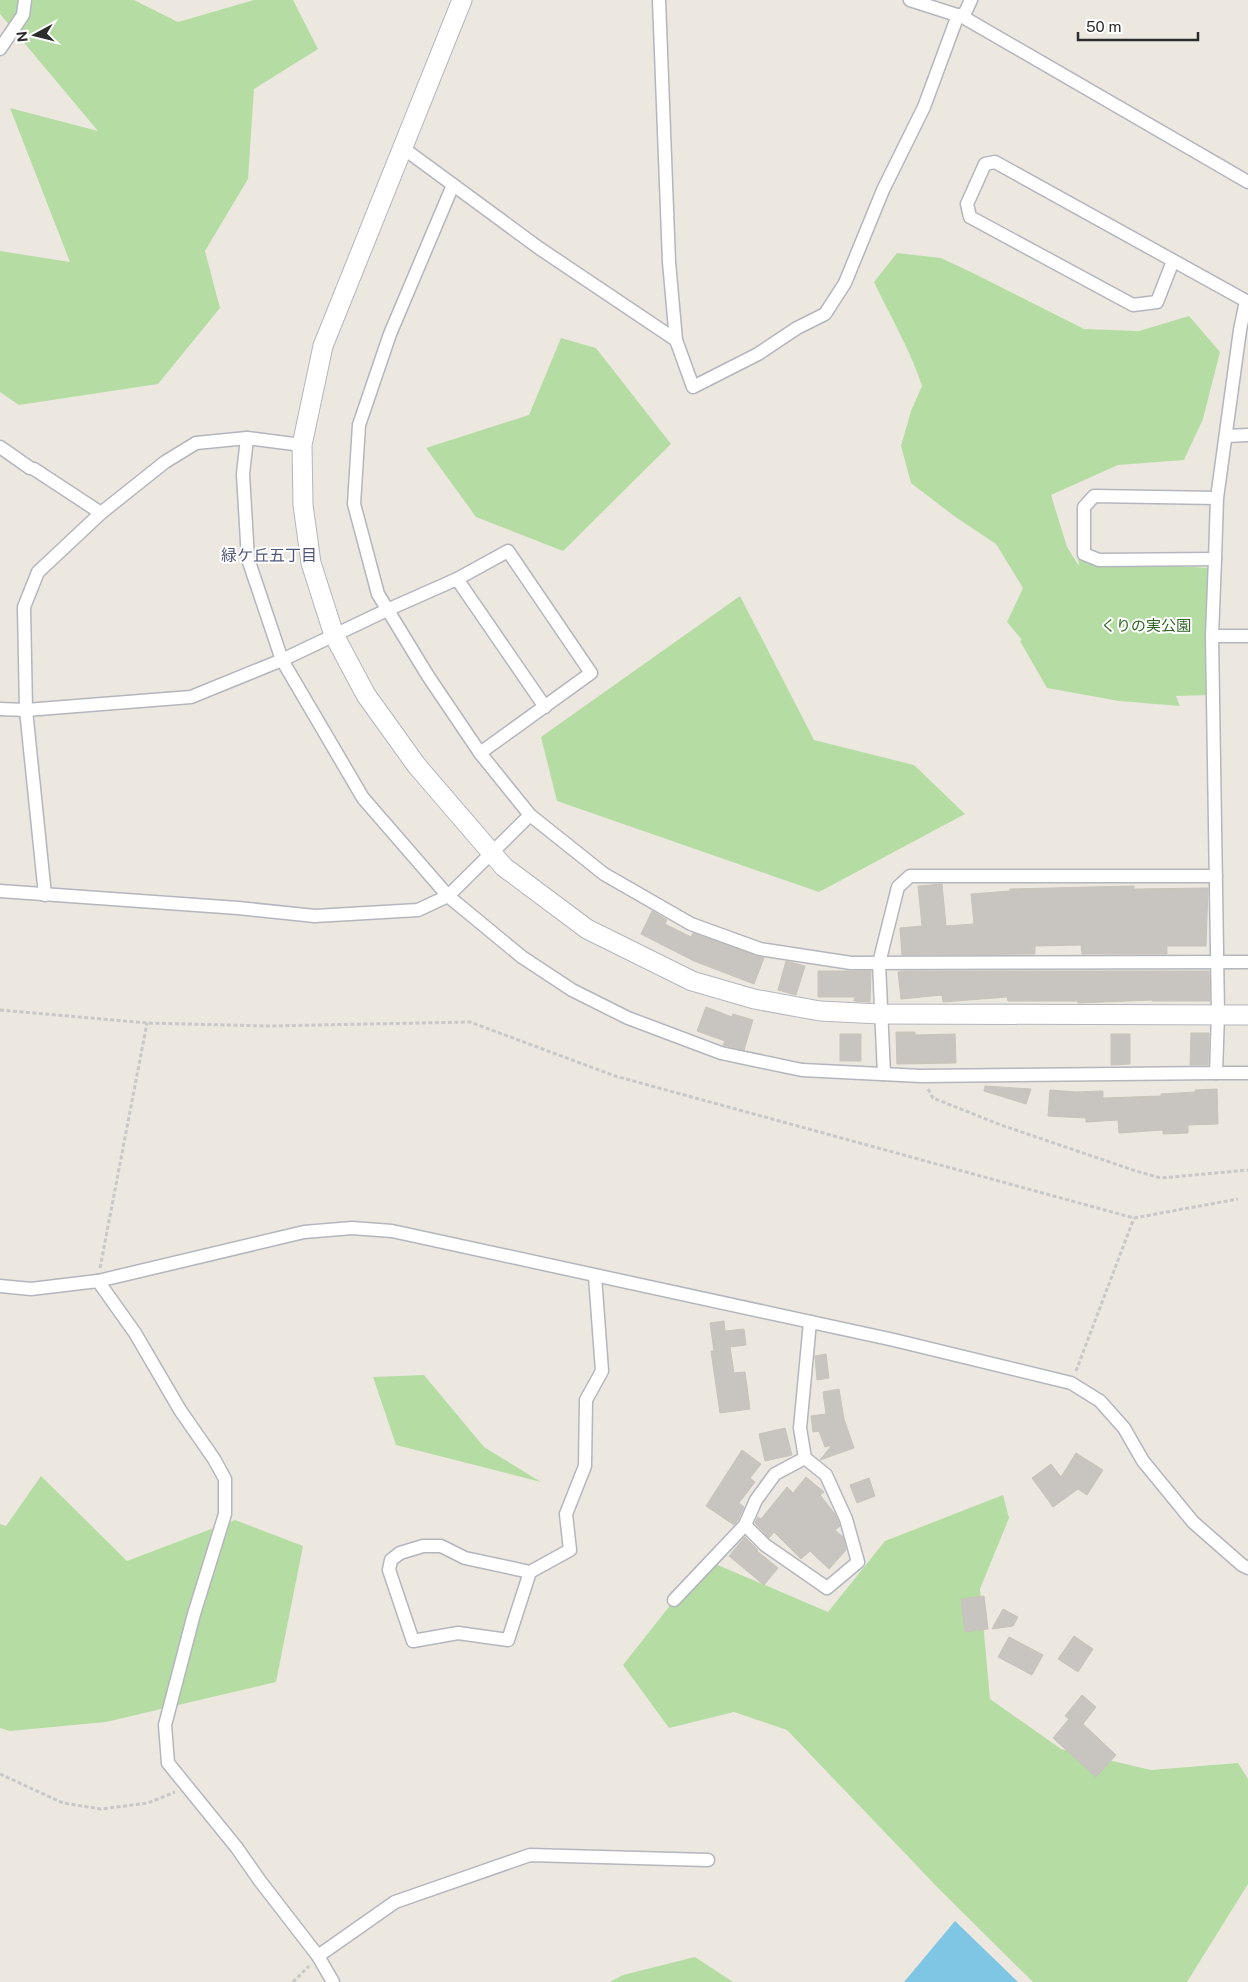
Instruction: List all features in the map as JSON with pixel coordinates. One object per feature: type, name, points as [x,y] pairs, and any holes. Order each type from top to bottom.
[{"type":"street","points":[[0,49],[23,15],[25,0]]},
{"type":"street","points":[[462,0],[323,346],[302,445],[303,504],[311,563],[334,635],[366,695],[396,739],[504,867],[587,929],[692,981],[754,998],[820,1011],[880,1014],[1248,1014]]},
{"type":"street","points":[[659,0],[669,262],[676,340],[694,387],[758,354],[797,328],[825,314],[845,283],[883,190],[924,107],[960,16],[971,0]]},
{"type":"street","points":[[910,0],[960,16],[1248,182]]},
{"type":"street","points":[[403,148],[539,248],[676,340]]},
{"type":"street","points":[[1173,261],[1157,302],[1133,305],[970,217],[967,204],[985,164],[995,162],[1247,302],[1240,330],[1218,498],[1215,559],[1212,636],[1218,1014],[1216,1073]]},
{"type":"street","points":[[453,185],[390,334],[359,425],[354,504],[378,594],[387,610],[480,753],[530,815],[604,874],[691,924],[760,949],[851,963],[1248,962]]},
{"type":"street","points":[[1226,436],[1248,436]]},
{"type":"street","points":[[45,896],[26,710],[24,607],[38,572],[101,512],[165,462],[196,443],[246,438],[302,445]]},
{"type":"street","points":[[246,438],[243,474],[248,559],[282,660],[363,798],[448,896],[522,957],[572,990],[628,1018],[730,1055],[802,1070],[921,1076],[1248,1073]]},
{"type":"street","points":[[0,447],[101,512]]},
{"type":"street","points":[[1215,559],[1098,560],[1084,554],[1084,507],[1094,496],[1218,498]]},
{"type":"street","points":[[0,709],[26,710],[191,697],[282,660],[457,579],[508,551],[591,674],[480,753]]},
{"type":"street","points":[[457,579],[545,707]]},
{"type":"street","points":[[1212,636],[1248,636]]},
{"type":"street","points":[[0,891],[45,896],[238,908],[315,916],[418,910],[448,896],[530,815]]},
{"type":"street","points":[[884,1074],[880,1014],[880,963],[898,887],[910,876],[1216,876]]},
{"type":"street","points":[[0,1286],[31,1288],[98,1280],[304,1232],[352,1228],[392,1232],[810,1322],[1071,1383],[1100,1400],[1124,1428],[1143,1461],[1193,1522],[1242,1565],[1248,1568]]},
{"type":"street","points":[[530,1572],[508,1640],[458,1633],[413,1641],[389,1570],[391,1560],[400,1553],[423,1546],[441,1546],[466,1558],[530,1572],[570,1550],[566,1514],[585,1466],[586,1400],[602,1371],[595,1276]]},
{"type":"street","points":[[98,1280],[135,1333],[180,1410],[214,1459],[225,1479],[225,1514],[194,1614],[165,1725],[168,1763],[237,1848],[318,1956],[333,1982]]},
{"type":"street","points":[[745,1526],[765,1545],[827,1588],[858,1562],[846,1520],[826,1475],[805,1458],[800,1428],[810,1322]]},
{"type":"street","points":[[674,1600],[745,1526],[756,1500],[775,1474],[805,1458]]},
{"type":"street","points":[[318,1956],[395,1902],[530,1855],[708,1860]]},
{"type":"path","points":[[0,1010],[147,1024],[267,1026],[470,1022],[616,1076],[1134,1218],[1238,1199]]},
{"type":"path","points":[[98,1280],[147,1024]]},
{"type":"path","points":[[921,1076],[933,1098],[1001,1125],[1136,1171],[1161,1178],[1248,1170]]},
{"type":"path","points":[[1071,1383],[1134,1218]]},
{"type":"path","points":[[0,1774],[63,1803],[101,1808],[148,1803],[186,1786]]},
{"type":"path","points":[[293,1982],[318,1956]]},
{"type":"green space","points":[[0,0],[134,0],[178,22],[254,0],[293,0],[318,49],[254,89],[248,179],[205,251],[220,308],[158,384],[19,405],[0,392],[0,251],[70,262],[10,108],[98,131],[0,14]]},
{"type":"green space","name":"くりの実公園","points":[[897,253],[941,258],[1084,329],[1139,331],[1189,316],[1220,352],[1203,419],[1184,460],[1118,465],[1051,495],[1067,547],[1079,566],[1078,558],[1208,568],[1209,695],[1176,696],[1180,706],[1119,701],[1047,688],[1020,641],[1022,640],[1007,622],[1023,588],[996,544],[954,516],[911,483],[901,446],[911,411],[922,386],[906,346],[874,282]]},
{"type":"green space","points":[[561,338],[596,348],[671,444],[563,551],[476,517],[426,448],[529,415]]},
{"type":"green space","points":[[740,596],[814,740],[914,765],[965,814],[819,892],[557,801],[541,737]]},
{"type":"green space","points":[[424,1375],[484,1447],[541,1482],[396,1445],[373,1377]]},
{"type":"green space","points":[[41,1476],[127,1561],[235,1520],[303,1546],[276,1682],[106,1722],[10,1731],[0,1728],[0,1524],[6,1526]]},
{"type":"green space","points":[[1003,1495],[1009,1518],[980,1589],[990,1699],[1061,1749],[1151,1770],[1238,1763],[1248,1779],[1248,1884],[1187,1982],[1033,1982],[941,1891],[787,1730],[734,1712],[669,1728],[623,1665],[706,1560],[828,1612],[885,1541]]},
{"type":"green space","points":[[695,1957],[733,1982],[610,1982],[623,1975]]},
{"type":"water","points":[[955,1921],[1018,1982],[904,1982]]},
{"type":"building","points":[[942,884],[946,926],[974,924],[971,894],[1010,891],[1010,889],[1134,886],[1134,889],[1208,888],[1206,946],[1167,946],[1167,954],[1082,954],[1081,945],[1035,946],[1035,954],[902,955],[900,928],[922,926],[918,886]]},
{"type":"building","points":[[652,911],[667,920],[665,924],[691,937],[693,933],[764,958],[754,984],[694,961],[641,934]]},
{"type":"building","points":[[786,961],[805,966],[796,995],[778,990]]},
{"type":"building","points":[[818,971],[871,971],[870,1002],[854,1001],[855,997],[818,997]]},
{"type":"building","points":[[1209,971],[1210,1001],[1152,1000],[1078,1003],[1078,1001],[1008,1001],[1007,997],[943,1002],[942,995],[901,999],[898,972]]},
{"type":"building","points":[[706,1007],[732,1017],[733,1014],[753,1020],[744,1050],[723,1045],[725,1041],[697,1031]]},
{"type":"building","points":[[896,1032],[915,1032],[915,1035],[955,1034],[956,1063],[897,1064]]},
{"type":"building","points":[[1191,1033],[1209,1033],[1208,1065],[1190,1065]]},
{"type":"building","points":[[840,1034],[861,1034],[861,1061],[840,1061]]},
{"type":"building","points":[[1111,1034],[1130,1034],[1130,1064],[1111,1065]]},
{"type":"building","points":[[985,1086],[1031,1089],[1026,1104],[984,1091]]},
{"type":"building","points":[[1217,1089],[1218,1124],[1188,1125],[1188,1133],[1163,1134],[1163,1130],[1119,1133],[1118,1120],[1086,1122],[1086,1118],[1048,1116],[1050,1090],[1076,1092],[1103,1091],[1103,1098],[1161,1096],[1161,1094]]},
{"type":"building","points":[[724,1321],[725,1331],[744,1329],[746,1345],[730,1347],[734,1373],[745,1372],[750,1409],[720,1413],[711,1351],[714,1351],[710,1323]]},
{"type":"building","points":[[826,1354],[829,1378],[817,1380],[815,1356]]},
{"type":"building","points":[[839,1389],[844,1419],[854,1448],[820,1460],[832,1445],[825,1447],[819,1431],[813,1432],[811,1416],[826,1414],[823,1392]]},
{"type":"building","points":[[785,1428],[792,1455],[765,1461],[759,1434]]},
{"type":"building","points":[[742,1450],[761,1464],[750,1478],[755,1482],[739,1503],[744,1507],[734,1525],[706,1506]]},
{"type":"building","points":[[1076,1453],[1103,1470],[1087,1495],[1078,1489],[1053,1507],[1032,1478],[1051,1464],[1061,1477]]},
{"type":"building","points":[[806,1477],[824,1492],[820,1495],[835,1514],[840,1526],[835,1530],[843,1537],[846,1550],[829,1569],[810,1551],[801,1559],[774,1532],[769,1538],[755,1523],[758,1517],[761,1519],[787,1487],[793,1493]]},
{"type":"building","points":[[869,1478],[875,1496],[857,1503],[850,1485]]},
{"type":"building","points":[[745,1537],[757,1551],[778,1568],[764,1585],[729,1556]]},
{"type":"building","points":[[984,1596],[988,1629],[965,1632],[961,1599]]},
{"type":"building","points":[[1003,1609],[1018,1617],[1013,1626],[992,1629]]},
{"type":"building","points":[[1074,1636],[1093,1649],[1078,1672],[1058,1659]]},
{"type":"building","points":[[1009,1637],[1043,1655],[1032,1675],[998,1657]]},
{"type":"building","points":[[1082,1695],[1096,1707],[1083,1724],[1116,1755],[1096,1777],[1053,1738],[1069,1719],[1065,1716]]},
{"type":"district","name":"緑ケ丘五丁目","points":[[269,555]]}]
